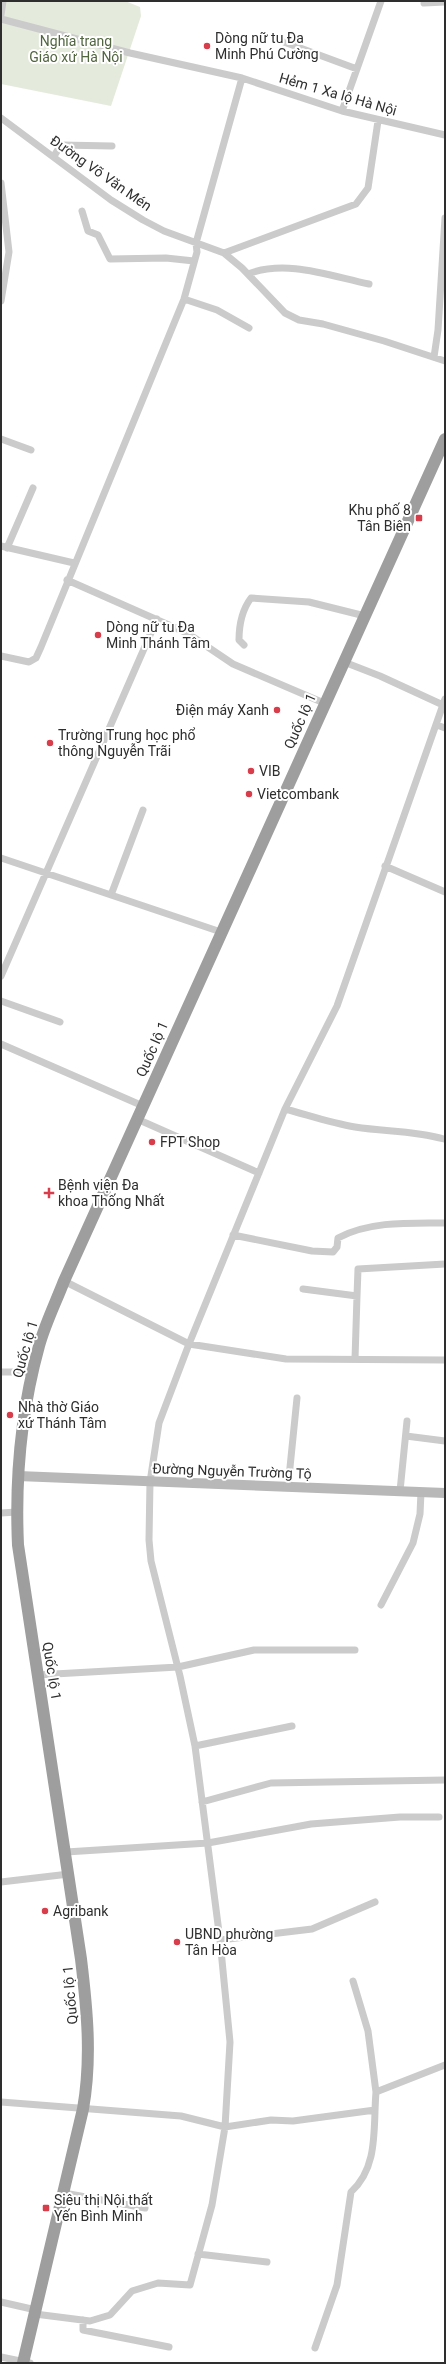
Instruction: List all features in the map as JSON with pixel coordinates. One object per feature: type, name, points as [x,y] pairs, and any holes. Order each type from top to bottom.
[{"type":"highway","name":"Quốc lộ 1","points":[[26,2362],[35,2312],[64,2193],[83,2109],[88,2079],[88,2012],[66,1852],[37,1675],[18,1545],[18,1476],[32,1372],[39,1345],[64,1281],[445,438]]},
{"type":"main road","name":"Đường Nguyễn Trường Tộ","points":[[18,1476],[445,1493]]},
{"type":"street","points":[[1,15],[3,1]]},
{"type":"street","points":[[342,111],[381,1]]},
{"type":"street","points":[[424,3],[445,2]]},
{"type":"street","name":"Hẻm 1 Xa lộ Hà Nội","points":[[1,19],[130,53],[242,78],[342,111],[378,121],[445,134]]},
{"type":"street","points":[[284,42],[357,69]]},
{"type":"street","points":[[1,656],[29,662],[36,658],[74,563],[142,406],[184,299],[194,261],[196,243],[242,78]]},
{"type":"street","name":"Đường Võ Văn Mén","points":[[1,118],[54,156],[111,200],[143,220],[196,243],[224,253],[248,274],[285,313],[300,320],[323,324],[384,341],[445,361]]},
{"type":"street","points":[[224,253],[356,204],[368,188],[378,121]]},
{"type":"street","points":[[54,156],[61,145],[112,146]]},
{"type":"street","points":[[1,183],[9,252],[3,277],[1,301]]},
{"type":"street","points":[[82,211],[88,231],[98,235],[110,259],[166,258],[194,261]]},
{"type":"street","points":[[434,357],[438,330],[445,218]]},
{"type":"street","points":[[248,274],[263,268],[279,267],[369,284]]},
{"type":"street","points":[[184,299],[217,310],[249,328]]},
{"type":"street","points":[[1,439],[31,450]]},
{"type":"street","points":[[33,488],[4,547],[74,563]]},
{"type":"street","points":[[67,580],[187,632],[233,664],[324,703]]},
{"type":"street","points":[[244,645],[239,640],[239,630],[245,608],[251,598],[309,602],[365,616]]},
{"type":"street","points":[[1,976],[157,619]]},
{"type":"street","points":[[1,2302],[35,2312],[90,2321],[110,2315],[132,2292],[158,2283],[190,2285],[212,2204],[225,2127],[230,2042],[220,1940],[195,1746],[178,1668],[151,1561],[148,1540],[150,1482],[159,1423],[233,1235],[286,1109],[337,1006],[385,866],[437,725],[444,701],[344,662]]},
{"type":"street","points":[[437,725],[445,728]]},
{"type":"street","points":[[111,895],[143,810]]},
{"type":"street","points":[[1,858],[221,932]]},
{"type":"street","points":[[385,866],[445,892]]},
{"type":"street","points":[[1,1001],[60,1022]]},
{"type":"street","points":[[1,1044],[143,1106]]},
{"type":"street","points":[[286,1109],[354,1127],[389,1131],[420,1132],[444,1139]]},
{"type":"street","points":[[137,1119],[259,1173]]},
{"type":"street","points":[[233,1235],[312,1251],[333,1252],[337,1247],[338,1238],[347,1234],[394,1224],[445,1223]]},
{"type":"street","points":[[355,1359],[358,1269],[445,1264]]},
{"type":"street","points":[[64,1281],[189,1344],[286,1358],[445,1360]]},
{"type":"street","points":[[303,1289],[357,1296]]},
{"type":"street","points":[[1,1372],[32,1372]]},
{"type":"street","points":[[288,1487],[297,1398]]},
{"type":"street","points":[[400,1491],[407,1421]]},
{"type":"street","points":[[406,1436],[445,1441]]},
{"type":"street","points":[[381,1605],[413,1543],[420,1514],[421,1492]]},
{"type":"street","points":[[1,1513],[17,1512]]},
{"type":"street","points":[[37,1675],[178,1668],[254,1650],[354,1650]]},
{"type":"street","points":[[195,1746],[292,1726]]},
{"type":"street","points":[[202,1802],[271,1783],[445,1780]]},
{"type":"street","points":[[66,1852],[208,1844],[311,1824],[400,1817],[439,1818]]},
{"type":"street","points":[[1,1882],[69,1874]]},
{"type":"street","points":[[220,1940],[312,1928],[375,1902]]},
{"type":"street","points":[[315,2348],[337,2285],[351,2192],[361,2183],[368,2171],[374,2139],[376,2092],[368,2031],[353,1981]]},
{"type":"street","points":[[376,2092],[445,2065]]},
{"type":"street","points":[[1,2102],[181,2116],[225,2127],[271,2120],[293,2121],[375,2110]]},
{"type":"street","points":[[64,2193],[145,2208]]},
{"type":"street","points":[[198,2254],[267,2262]]},
{"type":"street","points":[[84,2320],[83,2330],[169,2348]]},
{"type":"street","points":[[1,2357],[26,2362]]},
{"type":"green space","name":"Nghĩa trang Giáo xứ Hà Nội","points":[[1,1],[125,1],[140,7],[141,16],[111,106],[1,84]]},
{"type":"place","name":"Dòng nữ tu Đa Minh Phú Cường","points":[[207,46]]},
{"type":"place","name":"Khu phố 8 Tân Biên","points":[[419,518]]},
{"type":"place","name":"Dòng nữ tu Đa Minh Thánh Tâm","points":[[98,635]]},
{"type":"place","name":"Điện máy Xanh","points":[[277,710]]},
{"type":"place","name":"Trường Trung học phổ thông Nguyễn Trãi","points":[[50,743]]},
{"type":"place","name":"VIB","points":[[251,771]]},
{"type":"place","name":"Vietcombank","points":[[249,794]]},
{"type":"place","name":"FPT Shop","points":[[152,1142]]},
{"type":"place","name":"Bệnh viện Đa khoa Thống Nhất","points":[[49,1193]]},
{"type":"place","name":"Nhà thờ Giáo xứ Thánh Tâm","points":[[10,1415]]},
{"type":"place","name":"Agribank","points":[[45,1911]]},
{"type":"place","name":"UBND phường Tân Hòa","points":[[177,1942]]},
{"type":"place","name":"Siêu thị Nội thất Yến Bình Minh","points":[[46,2208]]}]
